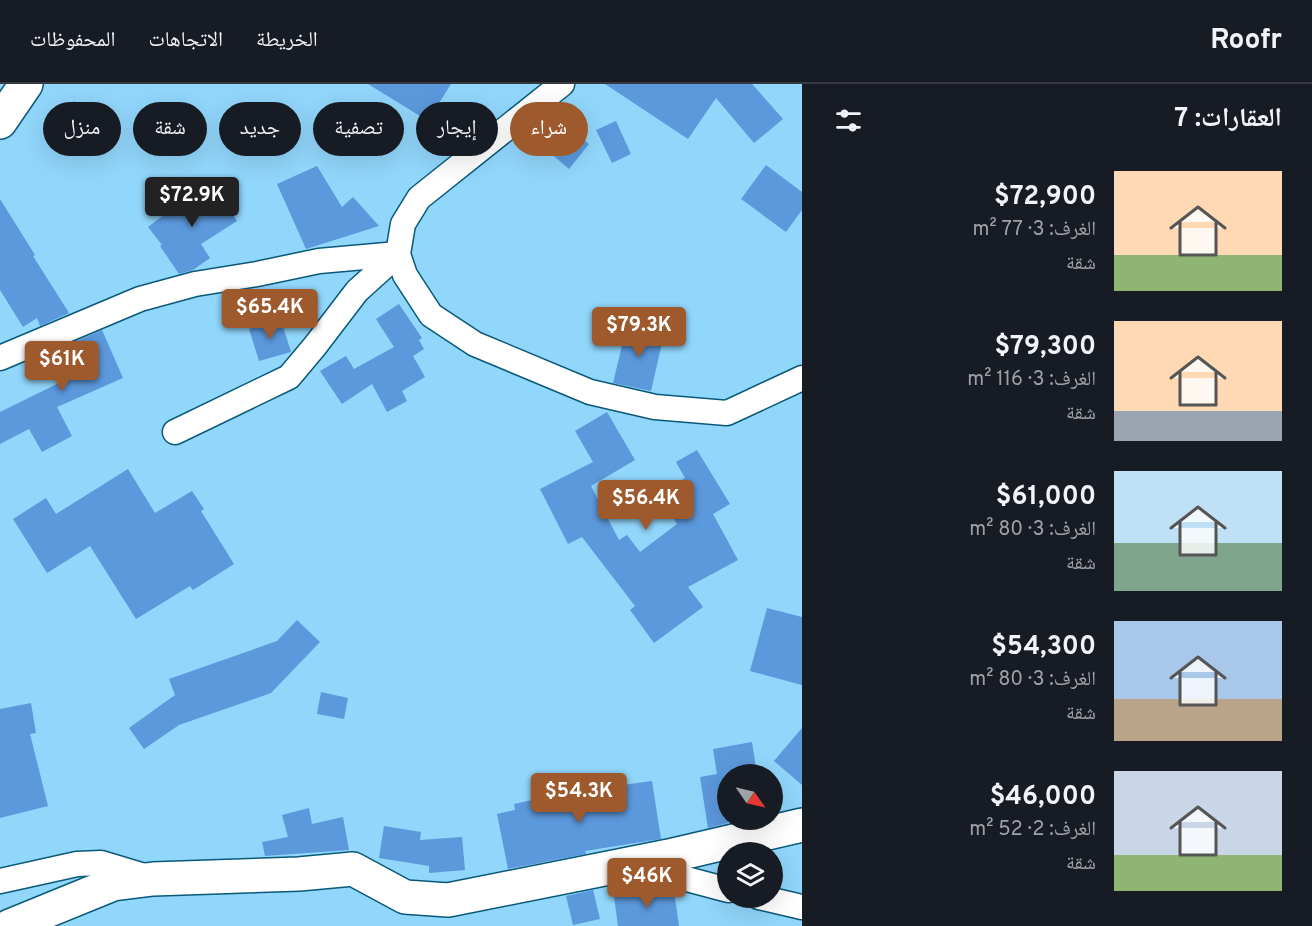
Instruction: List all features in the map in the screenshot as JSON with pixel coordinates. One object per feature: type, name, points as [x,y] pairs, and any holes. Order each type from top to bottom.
[{"type":"street","points":[[0,122],[26,84]]},
{"type":"street","points":[[562,84],[419,198],[403,224],[398,254],[405,275],[431,315],[475,344],[590,392],[655,406],[727,413],[802,378]]},
{"type":"street","points":[[0,358],[140,300],[195,284],[319,261],[398,254]]},
{"type":"street","points":[[175,432],[289,377],[357,291],[398,254]]},
{"type":"street","points":[[10,926],[113,884],[153,879],[299,874],[353,869],[405,897],[448,900],[629,864],[802,825]]},
{"type":"street","points":[[0,881],[77,864],[100,863],[153,879]]},
{"type":"street","points":[[629,864],[717,887]]},
{"type":"street","points":[[783,903],[802,907]]},
{"type":"building","points":[[368,84],[451,84],[440,102],[416,102],[416,114],[404,106],[404,102],[397,102]]},
{"type":"building","points":[[605,84],[752,84],[783,119],[754,143],[716,98],[688,139]]},
{"type":"building","points":[[616,121],[631,154],[612,163],[596,130]]},
{"type":"building","points":[[554,156],[579,156],[569,169]]},
{"type":"building","points":[[766,165],[802,192],[802,210],[786,232],[741,199]]},
{"type":"building","points":[[317,166],[342,207],[353,197],[379,226],[306,249],[277,184]]},
{"type":"building","points":[[213,182],[237,221],[201,244],[210,258],[193,270],[179,274],[148,227]]},
{"type":"building","points":[[0,199],[69,313],[40,326],[37,318],[23,327],[0,290]]},
{"type":"building","points":[[399,304],[422,338],[419,340],[424,349],[413,356],[425,377],[402,391],[407,401],[387,412],[372,384],[342,404],[320,371],[346,356],[354,369],[394,347],[376,319]]},
{"type":"building","points":[[281,320],[291,352],[259,361],[249,329]]},
{"type":"building","points":[[627,325],[664,334],[651,391],[613,383]]},
{"type":"building","points":[[102,330],[123,378],[57,407],[72,436],[42,452],[29,429],[0,444],[0,412],[63,381],[51,352]]},
{"type":"building","points":[[607,412],[635,460],[591,486],[619,540],[627,535],[640,552],[677,524],[659,494],[685,478],[676,462],[697,450],[730,504],[713,514],[738,560],[688,587],[703,607],[654,643],[630,610],[635,606],[582,537],[568,544],[540,489],[593,462],[575,431]]},
{"type":"building","points":[[128,469],[155,513],[192,491],[204,509],[201,511],[234,564],[193,590],[190,586],[136,619],[90,546],[47,573],[13,519],[46,498],[56,514]]},
{"type":"building","points":[[767,608],[802,617],[802,685],[750,671]]},
{"type":"building","points":[[297,620],[320,642],[271,693],[179,725],[144,749],[129,728],[175,695],[169,679],[277,641]]},
{"type":"building","points":[[321,692],[348,698],[344,719],[317,714]]},
{"type":"building","points":[[31,703],[36,733],[30,734],[48,806],[0,818],[0,709]]},
{"type":"building","points":[[802,728],[802,785],[783,769],[783,764],[774,761]]},
{"type":"building","points":[[752,742],[755,764],[717,764],[717,774],[713,749]]},
{"type":"building","points":[[717,774],[717,826],[708,828],[700,777]]},
{"type":"building","points":[[652,781],[661,839],[585,851],[586,854],[508,869],[497,814],[515,810],[514,804],[565,793]]},
{"type":"building","points":[[309,808],[312,824],[343,817],[349,850],[265,856],[262,842],[288,837],[282,815]]},
{"type":"building","points":[[384,826],[421,832],[420,840],[462,837],[465,870],[429,873],[429,866],[379,858]]},
{"type":"building","points":[[593,890],[600,919],[573,925],[566,896]]},
{"type":"building","points":[[674,890],[679,926],[618,926],[614,897]]}]
